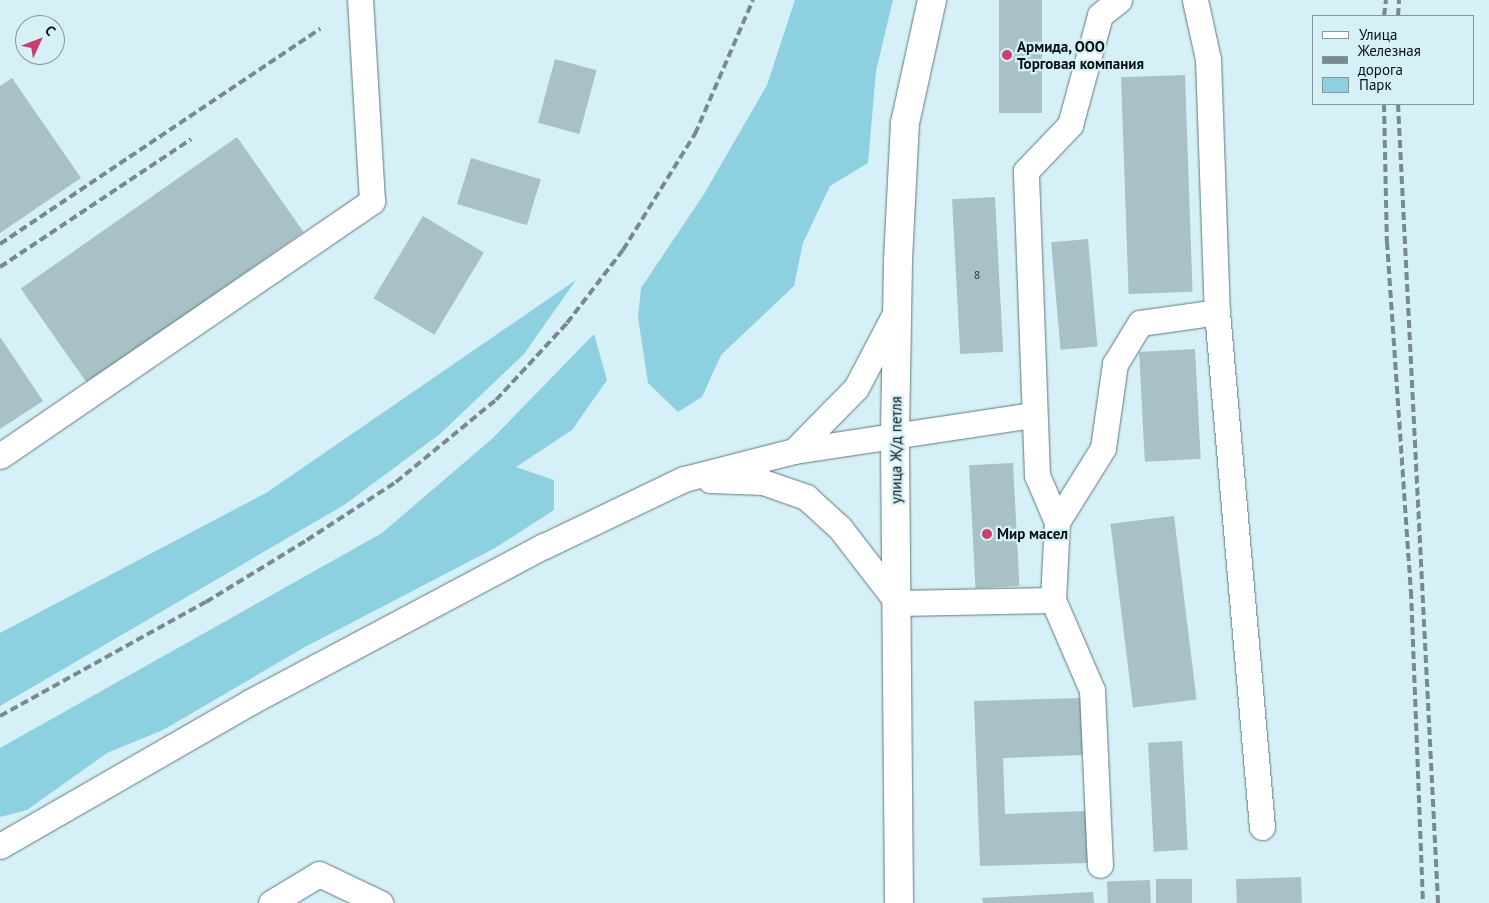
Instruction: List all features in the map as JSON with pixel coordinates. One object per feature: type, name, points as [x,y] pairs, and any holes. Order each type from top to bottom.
[{"type":"main road","name":"улица Ж/д петля","points":[[899,903],[898,603],[895,434],[897,310],[905,123],[932,0]]},
{"type":"lane","points":[[0,456],[372,201],[360,0]]},
{"type":"lane","points":[[1058,522],[1037,475],[1033,415],[1026,171],[1070,125],[1100,16],[1119,0]]},
{"type":"lane","points":[[1195,0],[1208,59],[1217,312],[1262,827]]},
{"type":"lane","points":[[794,451],[856,388],[897,310]]},
{"type":"lane","points":[[1100,865],[1092,690],[1053,600],[1058,522],[1103,448],[1115,364],[1140,323],[1217,312]]},
{"type":"lane","points":[[0,846],[267,693],[544,546],[684,479],[794,451],[895,434],[1033,415]]},
{"type":"lane","points":[[684,479],[763,482],[806,497],[840,528],[898,603],[1053,600]]},
{"type":"lane","points":[[271,903],[319,874],[380,903]]},
{"type":"green space","points":[[795,0],[893,0],[876,71],[868,163],[830,186],[803,243],[794,286],[721,355],[702,397],[678,412],[648,383],[638,317],[641,288],[704,194],[767,85]]},
{"type":"green space","points":[[576,280],[524,354],[440,434],[344,505],[0,706],[0,633],[266,493]]},
{"type":"green space","points":[[594,334],[607,380],[572,430],[516,467],[554,480],[554,510],[495,548],[305,647],[163,730],[107,753],[27,810],[0,817],[0,748],[382,533],[493,438]]},
{"type":"building","name":"Армида, ООО Торговая компания","points":[[999,0],[1042,0],[1042,113],[999,113]]},
{"type":"building","points":[[555,59],[597,70],[579,134],[538,123]]},
{"type":"building","points":[[1185,75],[1193,292],[1129,294],[1121,77]]},
{"type":"building","points":[[12,78],[81,178],[0,233],[0,86]]},
{"type":"building","points":[[237,137],[304,232],[87,383],[21,288]]},
{"type":"building","points":[[471,158],[541,179],[527,225],[457,204]]},
{"type":"building","points":[[995,197],[1003,352],[960,354],[952,199]]},
{"type":"building","points":[[423,216],[484,253],[434,335],[374,298]]},
{"type":"building","points":[[1088,239],[1097,347],[1061,350],[1051,242]]},
{"type":"building","points":[[0,337],[43,401],[0,429]]},
{"type":"building","points":[[1195,349],[1201,459],[1145,462],[1139,352]]},
{"type":"building","points":[[1013,463],[1019,586],[975,588],[969,465]]},
{"type":"building","points":[[1174,516],[1197,700],[1133,707],[1110,524]]},
{"type":"building","points":[[1083,698],[1086,755],[1003,758],[1005,814],[1087,811],[1089,863],[980,866],[974,701]]},
{"type":"building","points":[[1182,741],[1188,850],[1154,852],[1148,743]]},
{"type":"building","points":[[1301,877],[1302,903],[1237,903],[1236,879]]},
{"type":"building","points":[[1156,879],[1192,879],[1192,903],[1156,903]]},
{"type":"building","points":[[1150,880],[1151,903],[1108,903],[1107,882]]},
{"type":"building","points":[[1093,892],[1094,903],[983,903],[982,898]]},
{"type":"railway","points":[[0,716],[206,602],[307,540],[396,482],[496,400],[567,323],[623,250],[695,134],[753,0]]},
{"type":"railway","points":[[1384,15],[1386,0]]},
{"type":"railway","points":[[1398,15],[1399,0]]},
{"type":"railway","points":[[0,244],[320,29]]},
{"type":"railway","points":[[1384,105],[1387,242],[1411,591],[1423,903]]},
{"type":"railway","points":[[1398,105],[1438,903]]},
{"type":"railway","points":[[0,267],[191,139]]},
{"type":"place","name":"Армида, ООО Торговая компания","points":[[1007,55]]},
{"type":"place","name":"Мир масел","points":[[987,534]]}]
